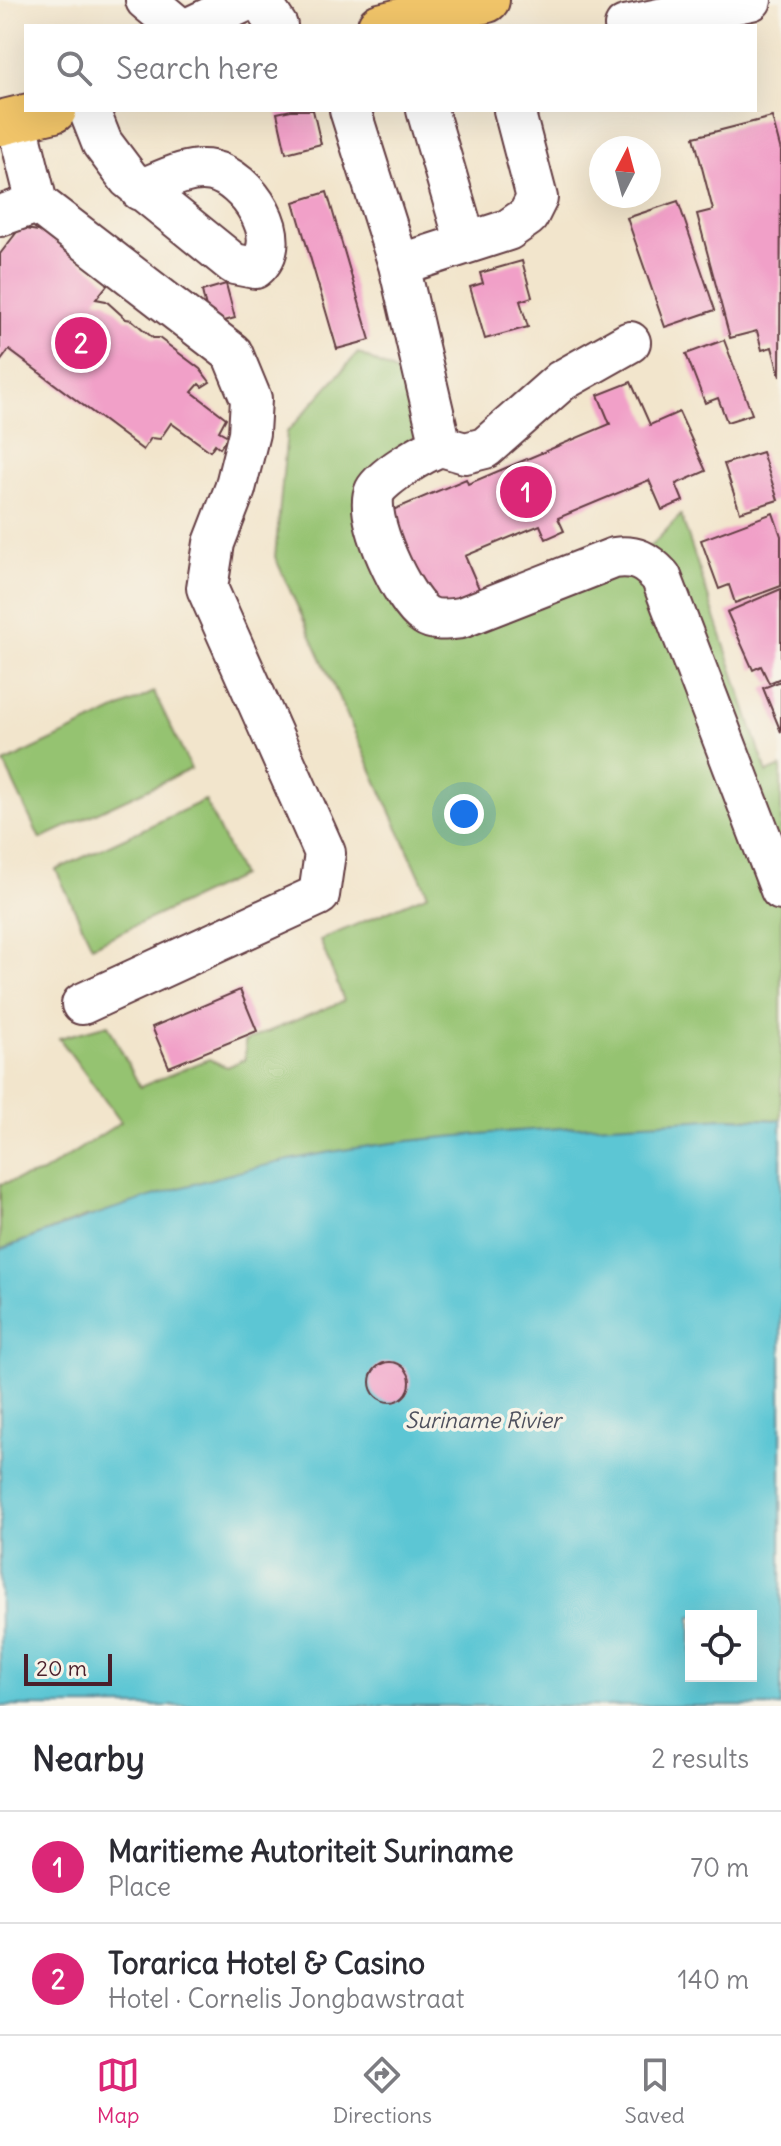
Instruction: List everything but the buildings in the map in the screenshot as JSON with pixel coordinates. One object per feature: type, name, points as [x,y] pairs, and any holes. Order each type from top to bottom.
[{"type":"main road","points":[[388,24],[487,0]]},
{"type":"lane","points":[[146,0],[175,24]]},
{"type":"lane","points":[[197,24],[248,0]]},
{"type":"lane","points":[[260,0],[276,24]]},
{"type":"lane","points":[[612,0],[618,24]]},
{"type":"lane","points":[[635,24],[751,0]]},
{"type":"lane","points":[[90,112],[102,143],[140,190]]},
{"type":"lane","points":[[351,112],[399,265],[441,446]]},
{"type":"lane","points":[[428,112],[466,243]]},
{"type":"lane","points":[[399,265],[508,230],[528,216],[537,198],[515,112]]},
{"type":"lane","points":[[20,116],[37,203],[232,353],[251,399],[249,433],[235,489],[214,543],[207,588],[325,853],[319,895],[82,1004]]},
{"type":"lane","points":[[0,216],[37,203]]},
{"type":"lane","points":[[630,342],[561,381],[485,448],[465,453],[441,446],[426,451],[376,488],[371,501],[374,522],[397,576],[415,607],[427,617],[461,618],[614,558],[629,555],[647,562],[661,577],[781,890]]},
{"type":"green space","points":[[358,353],[417,383],[424,426],[393,459],[368,514],[440,611],[630,557],[653,544],[681,515],[767,773],[781,767],[781,1120],[724,1118],[85,1217],[0,1250],[0,1184],[42,1173],[121,1122],[59,1038],[108,1025],[140,1087],[209,1059],[227,1067],[245,1059],[245,1041],[344,1001],[320,940],[428,894],[275,557],[287,432]]},
{"type":"green space","points":[[154,692],[191,769],[40,839],[4,763]]},
{"type":"green space","points":[[205,800],[241,876],[92,946],[56,870]]},
{"type":"water","name":"Suriname Rivier","points":[[724,1118],[781,1120],[781,1706],[0,1706],[0,1250],[169,1191],[299,1158],[390,1143]]},
{"type":"place","name":"Torarica Hotel & Casino","points":[[81,343]]},
{"type":"place","name":"Maritieme Autoriteit Suriname","points":[[526,492]]}]
